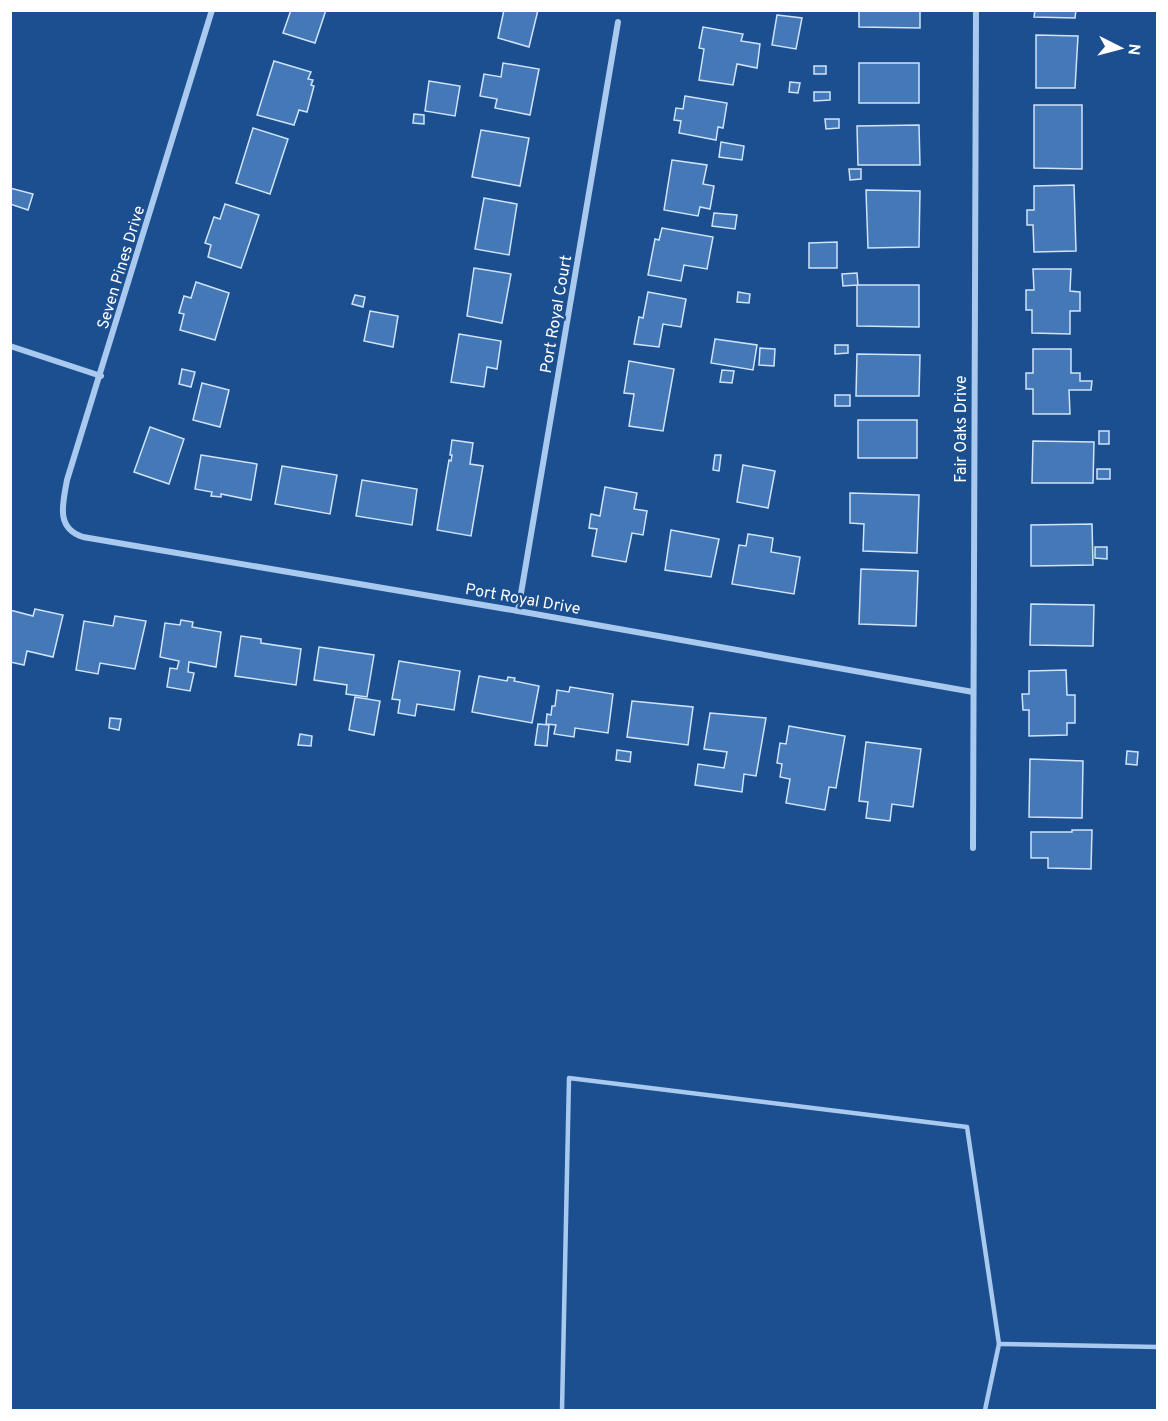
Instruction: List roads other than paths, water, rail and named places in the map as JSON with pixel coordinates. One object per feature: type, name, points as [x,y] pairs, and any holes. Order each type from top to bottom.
[{"type":"street","name":"Seven Pines Drive","points":[[70,531],[65,524],[62,507],[67,480],[101,376],[212,10]]},
{"type":"street","name":"Fair Oaks Drive","points":[[973,848],[976,10]]},
{"type":"street","name":"Port Royal Court","points":[[518,610],[618,22]]},
{"type":"street","points":[[10,346],[101,376]]},
{"type":"street","name":"Port Royal Drive","points":[[70,531],[83,537],[518,610],[973,692]]},
{"type":"lane","points":[[562,1410],[569,1078],[967,1127],[999,1344],[984,1410]]},
{"type":"lane","points":[[999,1344],[1158,1347]]}]
